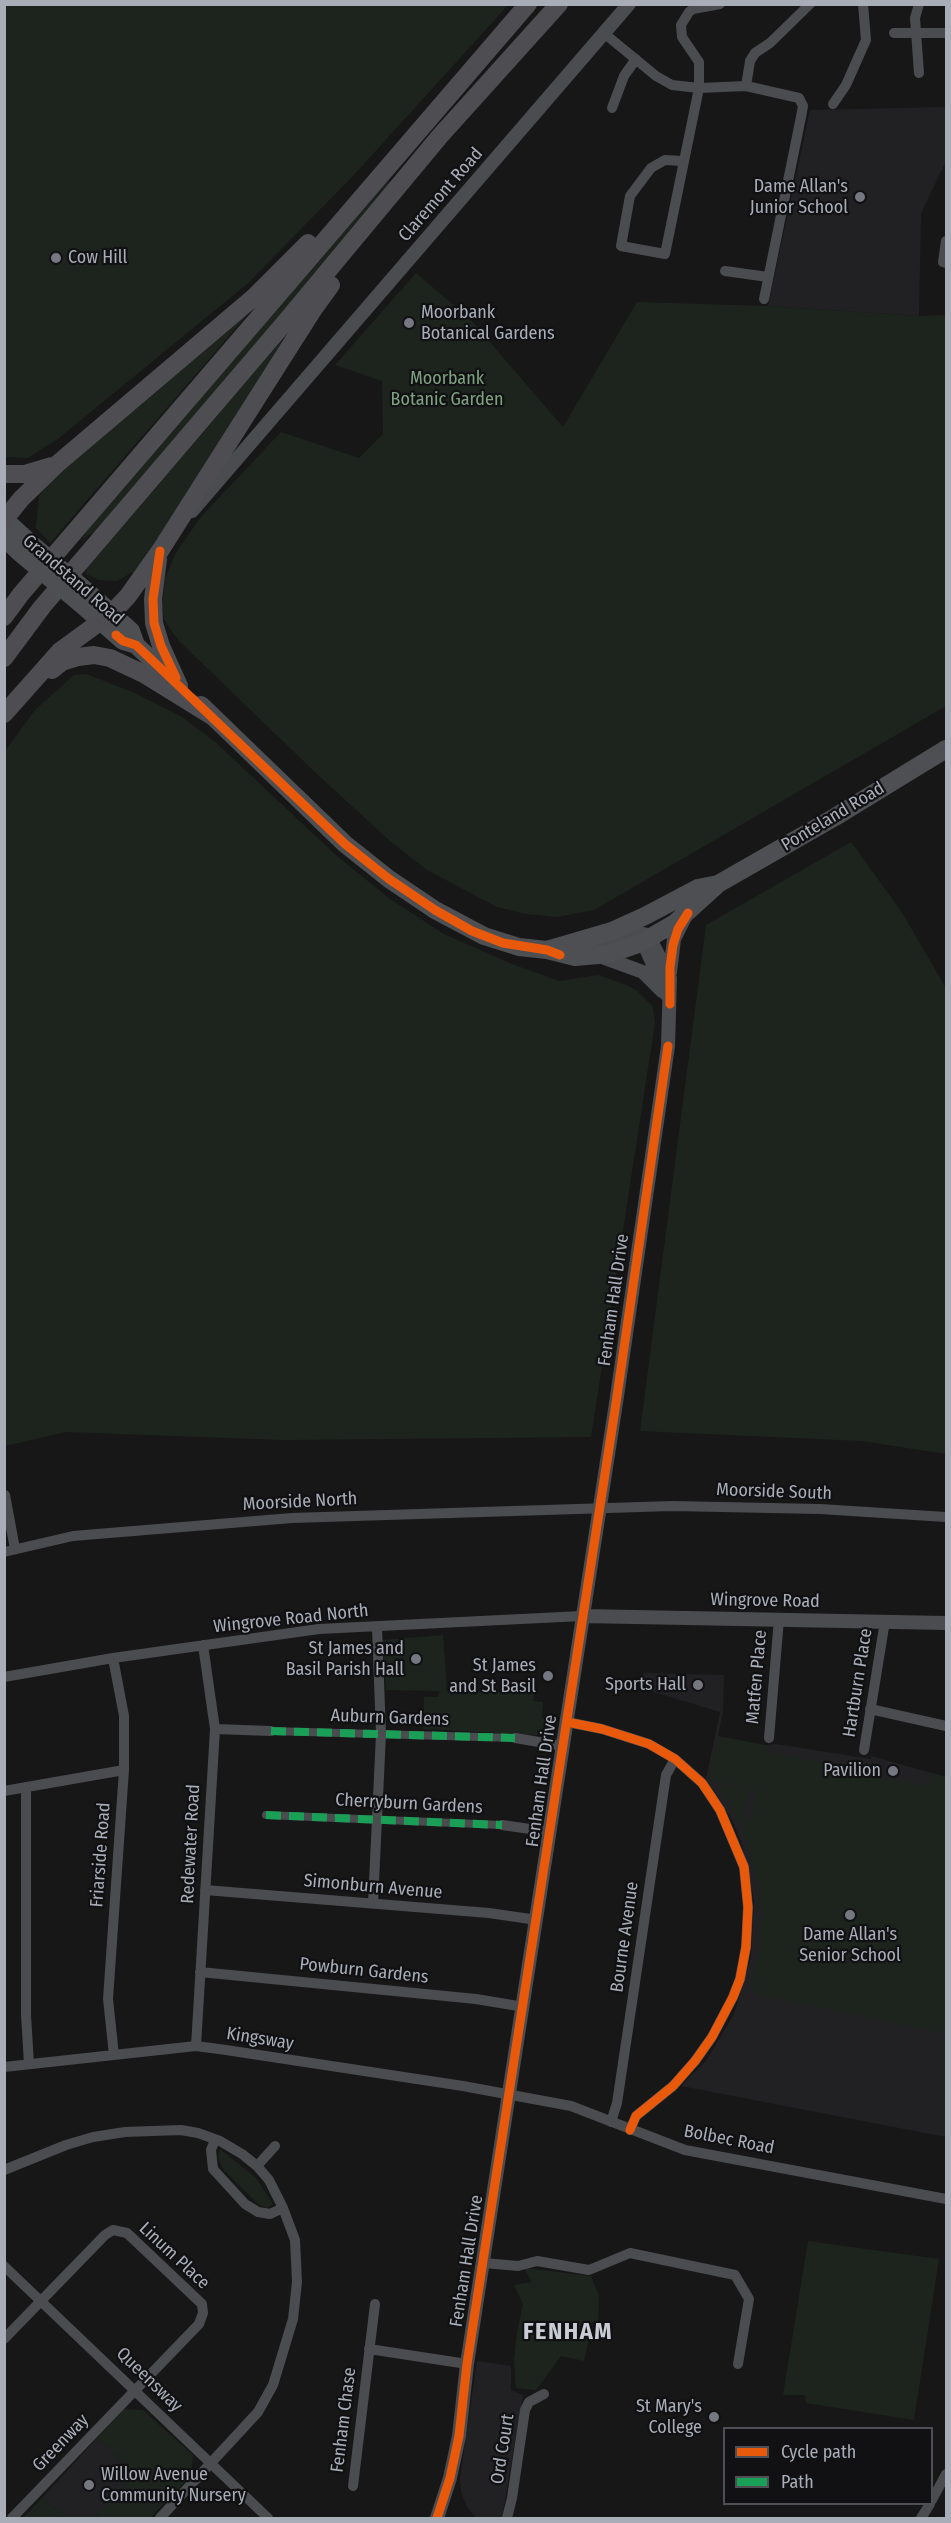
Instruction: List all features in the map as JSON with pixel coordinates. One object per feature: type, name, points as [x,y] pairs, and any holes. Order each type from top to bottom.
[{"type":"highway","points":[[4,617],[52,558],[528,4]]},
{"type":"highway","points":[[4,658],[49,598],[287,320],[440,136],[559,4]]},
{"type":"highway","points":[[5,520],[21,498],[56,465],[254,297],[421,130]]},
{"type":"highway","points":[[4,714],[60,651],[107,618],[128,596],[160,551],[313,310],[440,136]]},
{"type":"highway","points":[[4,474],[25,474],[56,465]]},
{"type":"highway","points":[[160,551],[153,599],[154,623],[160,646],[180,686]]},
{"type":"highway","points":[[24,690],[62,662],[78,657],[110,658],[144,674],[212,716]]},
{"type":"main road","name":"Grandstand Road","points":[[5,520],[24,547],[107,618],[123,641],[136,645],[345,844],[389,879],[435,910],[484,936],[519,947],[551,949]]},
{"type":"main road","name":"Grandstand Road","points":[[4,538],[24,547]]},
{"type":"main road","name":"Ponteland Road","points":[[551,949],[575,957],[599,956],[688,912],[718,884],[836,817],[946,749]]},
{"type":"main road","name":"Ponteland Road","points":[[551,949],[612,931],[644,932],[698,888],[718,884]]},
{"type":"street","name":"Claremont Road","points":[[174,528],[201,503],[629,4]]},
{"type":"street","points":[[683,161],[665,160],[651,168],[630,196],[621,246],[665,254],[699,88],[699,62],[682,37],[681,25],[693,9],[720,4]]},
{"type":"street","points":[[746,86],[750,61],[755,53],[778,35],[810,4]]},
{"type":"street","points":[[833,104],[846,85],[866,40],[863,4]]},
{"type":"street","points":[[919,4],[915,18],[919,73]]},
{"type":"street","points":[[894,33],[946,33]]},
{"type":"street","points":[[605,34],[664,82],[683,88],[746,86],[799,98],[803,106],[764,299]]},
{"type":"street","points":[[612,108],[619,86],[636,59]]},
{"type":"street","points":[[946,241],[943,262],[946,263]]},
{"type":"street","points":[[725,271],[768,277]]},
{"type":"street","points":[[670,978],[674,939],[688,912]]},
{"type":"street","name":"Fenham Hall Drive","points":[[440,2517],[455,2457],[467,2364],[551,1832],[660,1106],[670,978],[644,932]]},
{"type":"street","name":"Fenham Hall Drive","points":[[644,932],[668,1000]]},
{"type":"street","points":[[599,956],[642,972],[668,1000]]},
{"type":"street","points":[[4,1495],[10,1551]]},
{"type":"street","name":"Moorside South","points":[[600,1507],[820,1509],[946,1517]]},
{"type":"street","name":"Moorside North","points":[[10,1551],[73,1536],[292,1518],[600,1507]]},
{"type":"street","name":"Wingrove Road","points":[[582,1616],[946,1623]]},
{"type":"street","name":"Wingrove Road North","points":[[4,1677],[113,1658],[319,1629],[582,1616]]},
{"type":"street","name":"Matfen Place","points":[[769,1738],[779,1619]]},
{"type":"street","name":"Hartburn Place","points":[[864,1750],[885,1622]]},
{"type":"street","points":[[373,1904],[381,1734],[377,1626]]},
{"type":"street","name":"Redewater Road","points":[[196,2046],[215,1729],[203,1645]]},
{"type":"street","name":"Friarside Road","points":[[113,1658],[124,1716],[124,1770],[108,1999],[114,2055]]},
{"type":"street","points":[[870,1709],[946,1726]]},
{"type":"street","points":[[567,1722],[602,1729],[649,1744],[675,1759],[702,1783],[720,1810],[744,1866],[748,1908],[746,1947],[740,1980],[733,1997],[712,2037],[695,2061],[673,2086],[636,2116],[630,2130]]},
{"type":"street","name":"Auburn Gardens","points":[[215,1729],[515,1738],[563,1746]]},
{"type":"street","name":"Bourne Avenue","points":[[611,2122],[617,2103],[666,1775],[675,1759]]},
{"type":"street","points":[[4,1791],[124,1770]]},
{"type":"street","points":[[26,1787],[26,2014],[29,2064]]},
{"type":"street","name":"Cherryburn Gardens","points":[[266,1815],[502,1825],[551,1832]]},
{"type":"street","name":"Simonburn Avenue","points":[[205,1890],[489,1913],[537,1920]]},
{"type":"street","name":"Powburn Gardens","points":[[200,1972],[476,1999],[524,2007]]},
{"type":"street","name":"Kingsway","points":[[4,2067],[196,2046],[510,2095]]},
{"type":"street","name":"Bolbec Road","points":[[510,2095],[571,2106],[685,2150],[946,2199]]},
{"type":"street","points":[[4,2170],[66,2145],[93,2137],[125,2132],[180,2130],[215,2140],[257,2166],[269,2180],[283,2208],[295,2240],[297,2282],[293,2319],[273,2385],[258,2412],[160,2518]]},
{"type":"street","points":[[215,2140],[211,2150],[213,2169],[245,2204],[258,2212],[270,2214],[283,2208]]},
{"type":"street","points":[[257,2166],[275,2146]]},
{"type":"street","name":"Linum Place","points":[[41,2300],[105,2235],[113,2230],[127,2232],[196,2297],[202,2304],[203,2313],[198,2324],[135,2390]]},
{"type":"street","points":[[484,2263],[518,2266],[537,2261],[589,2271],[630,2253],[735,2275],[749,2300],[738,2364]]},
{"type":"street","name":"Queensway","points":[[4,2266],[268,2518]]},
{"type":"street","points":[[4,2339],[41,2300]]},
{"type":"street","points":[[369,2349],[375,2304]]},
{"type":"street","name":"Fenham Chase","points":[[353,2486],[369,2349],[467,2364]]},
{"type":"street","name":"Greenway","points":[[12,2518],[135,2390]]},
{"type":"street","name":"Ord Court","points":[[507,2518],[525,2410],[529,2402],[544,2394]]},
{"type":"street","points":[[933,2499],[945,2479]]},
{"type":"street","points":[[921,2518],[929,2505]]},
{"type":"shaded area","name":"Dame Allan's Junior School","points":[[946,107],[946,161],[921,213],[919,316],[768,306],[810,110]]},
{"type":"shaded area","name":"Dame Allan's Senior School","points":[[643,1673],[724,1675],[723,1712],[718,1736],[765,1745],[776,1744],[871,1759],[871,1756],[946,1777],[946,2137],[681,2086],[706,2061],[734,2014],[751,1957],[754,1900],[742,1844],[732,1820],[706,1779],[720,1712],[641,1688]]},
{"type":"shaded area","points":[[477,2361],[511,2366],[511,2390],[523,2395],[502,2518],[476,2518],[467,2507],[461,2492],[460,2478]]},
{"type":"shaded area","name":"Willow Avenue Community Nursery","points":[[97,2438],[136,2473],[95,2518],[66,2518],[42,2498]]},
{"type":"green space","points":[[4,5],[508,5],[353,176],[247,284],[59,438],[28,458],[5,457]]},
{"type":"green space","points":[[388,181],[391,183],[103,525],[81,541],[96,516]]},
{"type":"green space","name":"Moorbank Botanic Garden","points":[[416,273],[470,319],[563,427],[637,302],[768,306],[919,316],[946,315],[946,706],[594,910],[557,917],[526,914],[497,907],[427,870],[390,841],[179,641],[164,620],[162,605],[165,579],[175,554],[200,518],[281,432],[359,458],[383,434],[382,381],[335,365]]},
{"type":"green space","points":[[246,310],[249,313],[50,543],[36,528],[39,496],[50,482]]},
{"type":"green space","points":[[300,319],[146,558],[135,571],[117,581],[99,580],[86,574],[87,568]]},
{"type":"green space","points":[[86,674],[135,693],[182,717],[214,741],[337,856],[390,899],[444,934],[512,964],[559,981],[598,975],[624,984],[636,990],[653,1007],[655,1023],[591,1437],[284,1440],[66,1432],[5,1446],[5,751],[35,710],[74,675]]},
{"type":"green space","points":[[851,842],[901,911],[946,988],[946,1454],[861,1441],[640,1431],[706,925]]},
{"type":"green space","points":[[443,1635],[447,1691],[535,1692],[533,1701],[543,1702],[542,1718],[555,1720],[553,1736],[423,1729],[424,1697],[438,1697],[439,1691],[386,1690],[383,1640]]},
{"type":"green space","name":"Dame Allan's Senior School","points":[[718,1736],[765,1745],[765,1751],[863,1771],[862,1778],[872,1776],[928,1786],[932,1773],[946,1777],[946,2034],[755,1994],[752,1985],[758,1954],[761,1917],[759,1885],[744,1834],[747,1817],[752,1817],[757,1790],[712,1781],[709,1778]]},
{"type":"green space","points":[[717,1784],[749,1790],[741,1827],[729,1802]]},
{"type":"green space","points":[[220,2149],[256,2178],[273,2204],[267,2208],[258,2204],[223,2169],[218,2157]]},
{"type":"green space","points":[[808,2241],[939,2259],[914,2420],[806,2403],[805,2395],[783,2395]]},
{"type":"green space","points":[[524,2268],[591,2276],[599,2296],[598,2323],[592,2322],[584,2361],[561,2356],[536,2390],[516,2388],[514,2360],[523,2304],[514,2285],[532,2282]]},
{"type":"green space","points":[[124,2409],[143,2410],[193,2455],[191,2476],[150,2518],[95,2518],[136,2473],[97,2438]]},
{"type":"green space","points":[[42,2498],[66,2518],[23,2518]]},
{"type":"marked path","points":[[271,1731],[515,1738]]},
{"type":"marked path","points":[[266,1815],[502,1825]]},
{"type":"cycle path","points":[[160,551],[153,599],[154,623],[161,646],[176,678]]},
{"type":"cycle path","points":[[116,635],[123,641],[136,645],[345,844],[389,879],[435,910],[472,931],[503,943],[547,950],[560,955]]},
{"type":"cycle path","points":[[670,1004],[670,967],[673,945],[678,929],[688,913]]},
{"type":"cycle path","points":[[437,2518],[450,2478],[459,2436],[467,2364],[616,1403],[668,1046]]},
{"type":"cycle path","points":[[567,1722],[602,1729],[649,1744],[675,1759],[702,1783],[720,1810],[744,1867],[748,1907],[746,1947],[740,1979],[733,1997],[712,2037],[695,2061],[673,2086],[636,2116],[630,2130]]},
{"type":"place","name":"Dame Allan's Junior School","points":[[860,197]]},
{"type":"place","name":"Cow Hill","points":[[56,258]]},
{"type":"place","name":"Moorbank Botanical Gardens","points":[[409,323]]},
{"type":"place","name":"St James and Basil Parish Hall","points":[[416,1659]]},
{"type":"place","name":"St James and St Basil","points":[[548,1676]]},
{"type":"place","name":"Sports Hall","points":[[698,1685]]},
{"type":"place","name":"Pavilion","points":[[893,1771]]},
{"type":"place","name":"Dame Allan's Senior School","points":[[850,1915]]},
{"type":"place","name":"St Mary's College","points":[[714,2417]]},
{"type":"place","name":"Willow Avenue Community Nursery","points":[[89,2485]]},
{"type":"district","name":"FENHAM","points":[[568,2332]]}]
